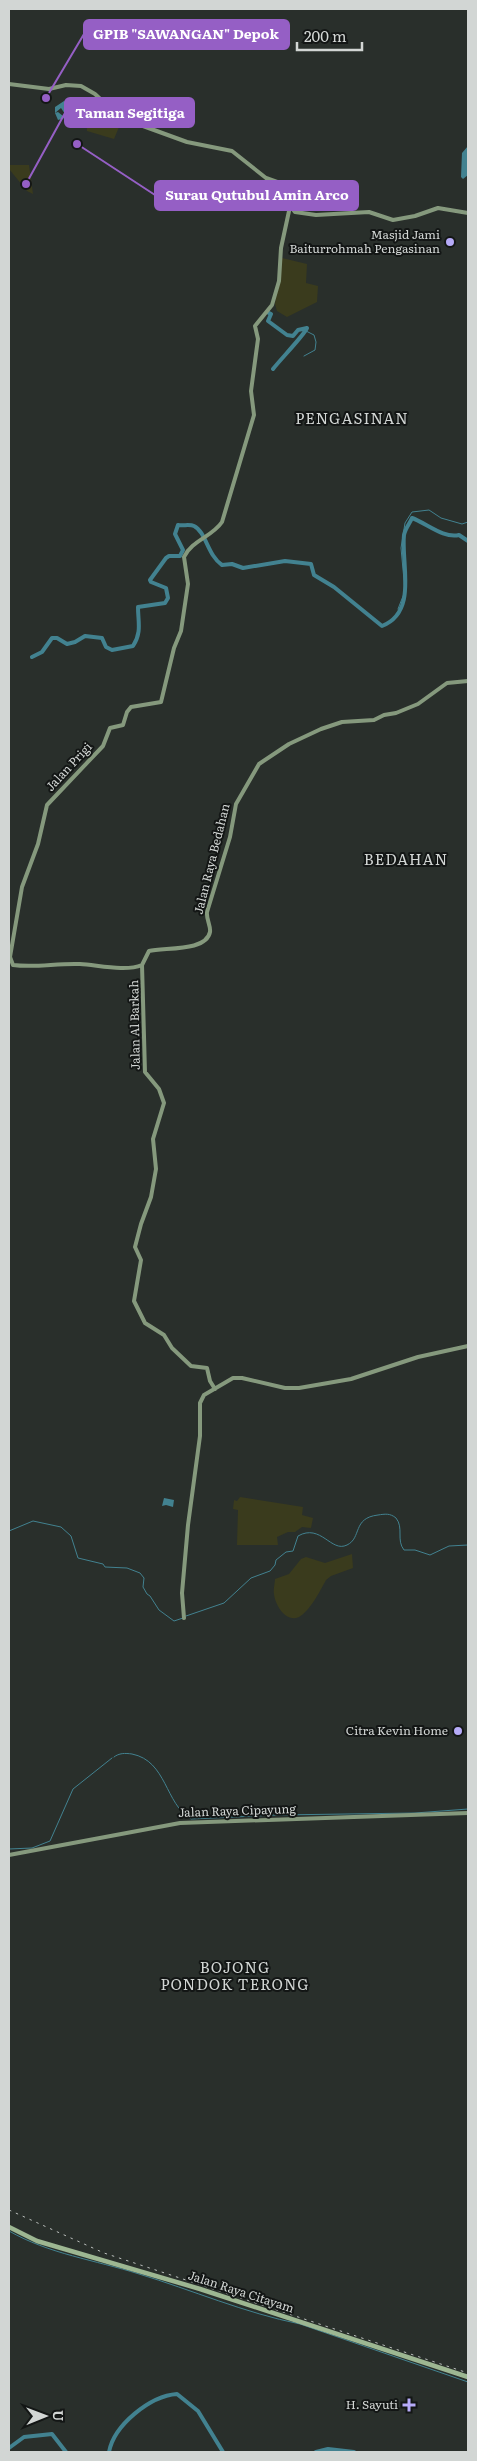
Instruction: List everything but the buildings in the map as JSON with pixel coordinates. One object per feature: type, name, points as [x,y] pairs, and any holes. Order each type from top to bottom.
[{"type":"main road","name":"Jalan Raya Citayam","points":[[9,2227],[37,2241],[200,2289],[468,2377]]},
{"type":"street","points":[[9,84],[49,89],[66,85],[81,86],[95,94],[113,111],[132,122],[187,142],[232,151],[266,178],[293,187],[289,216]]},
{"type":"street","points":[[291,206],[295,212]]},
{"type":"street","points":[[289,216],[295,212],[330,216],[369,212],[393,220],[415,216],[438,208],[468,213]]},
{"type":"street","name":"Jalan Prigi","points":[[142,965],[129,968],[80,964],[33,967],[13,965],[10,960],[21,892],[38,844],[47,805],[103,746],[110,728],[124,726],[127,712],[131,707],[160,704],[174,648],[181,631],[188,580],[184,557],[190,547],[214,531],[222,522],[254,414],[251,388],[258,340],[255,326],[272,305],[278,281],[281,248],[289,216]]},
{"type":"street","name":"Jalan Raya Bedahan","points":[[142,965],[149,951],[196,946],[210,933],[207,912],[230,837],[236,804],[260,764],[289,744],[321,729],[342,722],[374,720],[384,714],[396,713],[417,705],[447,684],[468,681]]},
{"type":"street","name":"Jalan Al Barkah","points":[[142,965],[145,1072],[159,1089],[164,1103],[152,1139],[156,1169],[151,1197],[142,1218],[135,1247],[141,1260],[134,1301],[145,1323],[164,1335],[172,1348],[192,1366],[207,1368],[210,1381],[215,1389]]},
{"type":"street","points":[[183,1616],[182,1588],[190,1505],[200,1436],[200,1401],[204,1395],[229,1380],[239,1378],[285,1388],[299,1388],[352,1379],[418,1357],[468,1346]]},
{"type":"street","name":"Jalan Raya Cipayung","points":[[9,1855],[181,1823],[468,1813]]},
{"type":"green space","points":[[103,106],[122,120],[114,139],[87,131],[87,127]]},
{"type":"green space","points":[[9,165],[29,165],[33,194],[27,191],[9,169]]},
{"type":"green space","points":[[282,258],[307,264],[306,283],[318,286],[317,302],[287,317],[277,311],[275,304]]},
{"type":"green space","points":[[240,1497],[303,1507],[302,1515],[313,1518],[311,1528],[302,1527],[295,1532],[288,1532],[277,1537],[278,1545],[237,1545],[238,1510],[233,1509],[234,1500],[237,1501]]},
{"type":"green space","points":[[352,1554],[353,1568],[331,1576],[326,1580],[303,1614],[294,1618],[282,1612],[275,1598],[275,1579],[289,1574],[301,1559],[306,1557],[325,1563]]},
{"type":"water","points":[[64,101],[70,104],[68,117],[58,120],[55,113],[55,107]],"holes":[[[61,108],[65,114],[63,116],[58,112],[55,113]]]},
{"type":"water","points":[[468,146],[468,175],[463,179],[461,177],[462,153]]},
{"type":"water","points":[[164,1498],[174,1500],[173,1507],[162,1506]]},
{"type":"waterway","points":[[267,312],[271,314],[268,321],[287,335],[293,336],[298,330],[307,328],[273,369]]},
{"type":"waterway","points":[[304,356],[315,350],[316,342],[314,335],[306,331]]},
{"type":"waterway","points":[[398,609],[405,591],[401,548],[405,523],[412,512],[429,510],[441,518],[462,524],[468,522]]},
{"type":"waterway","points":[[32,657],[42,652],[52,638],[57,638],[67,644],[85,636],[102,638],[106,647],[112,650],[133,646],[139,631],[138,607],[165,603],[168,598],[166,588],[150,580],[166,558],[169,556],[180,556],[183,550],[175,534],[178,525],[192,525],[198,529],[213,556],[222,565],[232,564],[243,568],[285,561],[311,564],[314,575],[334,587],[382,626],[393,619],[400,610],[404,599],[404,535],[412,518],[441,533],[453,536],[459,535],[468,541]]},
{"type":"waterway","points":[[186,1616],[224,1603],[251,1578],[270,1571],[275,1565],[276,1560],[286,1552],[293,1551],[298,1536],[306,1533],[319,1535],[336,1545],[347,1545],[355,1538],[364,1520],[387,1514],[396,1518],[400,1526],[400,1542],[404,1550],[415,1550],[430,1555],[449,1546],[468,1545]]},
{"type":"waterway","points":[[9,1531],[33,1521],[61,1527],[71,1536],[78,1558],[103,1564],[105,1567],[127,1568],[140,1573],[144,1578],[143,1587],[159,1610],[174,1621],[183,1618]]},
{"type":"waterway","points":[[114,1757],[122,1754],[132,1754],[144,1758],[159,1774],[182,1812],[191,1819],[277,1815],[415,1813],[468,1809]]},
{"type":"waterway","points":[[9,1849],[32,1848],[50,1841],[73,1789],[112,1758]]},
{"type":"waterway","points":[[9,2231],[56,2251],[139,2274],[259,2314],[300,2324],[468,2382]]},
{"type":"waterway","points":[[109,2452],[118,2432],[135,2414],[156,2400],[177,2394],[198,2411],[223,2452]]},
{"type":"waterway","points":[[9,2448],[24,2437],[52,2434],[66,2452]]},
{"type":"waterway","points":[[316,2452],[328,2449],[354,2452]]},
{"type":"railway","points":[[9,2210],[104,2253],[468,2373]]},
{"type":"place","name":"GPIB \"SAWANGAN\" Depok","points":[[46,98]]},
{"type":"place","name":"Surau Qutubul Amin Arco","points":[[77,144]]},
{"type":"place","name":"Taman Segitiga","points":[[26,184]]},
{"type":"place","name":"Masjid Jami Baiturrohmah Pengasinan","points":[[450,242]]},
{"type":"place","name":"Citra Kevin Home","points":[[458,1731]]},
{"type":"place","name":"H. Sayuti","points":[[409,2405]]},
{"type":"district","name":"PENGASINAN","points":[[352,419]]},
{"type":"district","name":"BEDAHAN","points":[[406,860]]},
{"type":"district","name":"BOJONG PONDOK TERONG","points":[[235,1976]]}]
